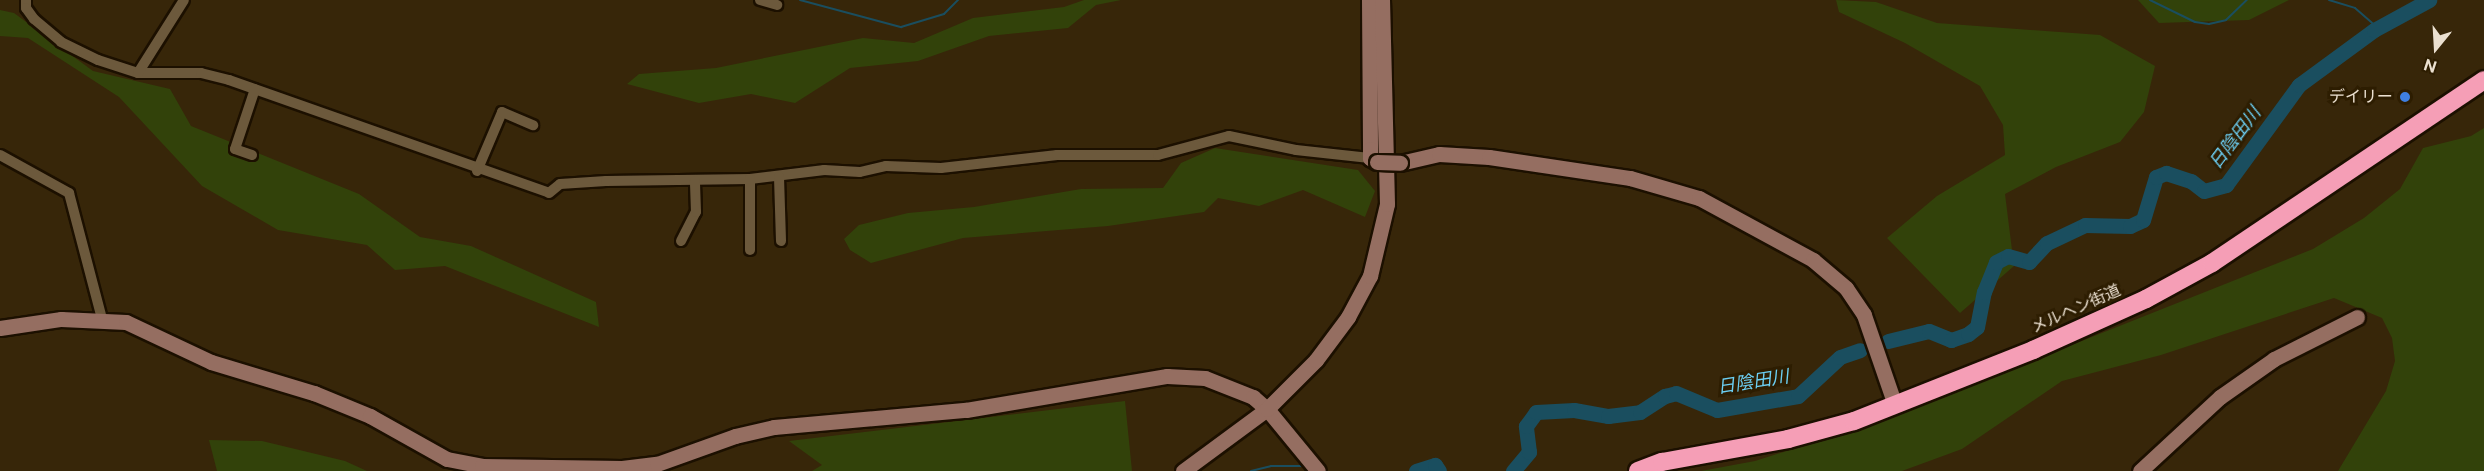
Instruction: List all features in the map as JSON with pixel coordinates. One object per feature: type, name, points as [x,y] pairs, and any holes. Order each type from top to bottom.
[{"type":"highway","name":"メルヘン街道","points":[[1638,471],[1662,462],[1821,431],[2032,350],[2181,282],[2484,80]]},
{"type":"street","points":[[26,0],[26,8],[34,19],[61,42],[138,73],[201,74],[255,88],[477,171],[549,193],[560,184],[750,179],[824,170],[860,172],[886,166],[941,168],[1057,155],[1158,155],[1229,136],[1306,151],[1400,163],[1439,154],[1489,158],[1630,178],[1699,198],[1813,260],[1846,288],[1864,315],[1894,402]]},
{"type":"street","points":[[138,73],[184,0]]},
{"type":"street","points":[[760,0],[777,5]]},
{"type":"street","points":[[1369,0],[1374,160]]},
{"type":"street","points":[[1182,471],[1267,409],[1316,360],[1348,317],[1370,276],[1388,204],[1382,0]]},
{"type":"street","points":[[252,155],[235,149],[255,88]]},
{"type":"street","points":[[477,171],[502,112],[533,125]]},
{"type":"street","points":[[0,155],[69,193],[102,318]]},
{"type":"street","points":[[779,177],[782,241]]},
{"type":"street","points":[[750,179],[750,250]]},
{"type":"street","points":[[681,241],[696,212],[694,181]]},
{"type":"street","points":[[2140,471],[2220,397],[2274,359],[2357,317]]},
{"type":"street","points":[[0,328],[61,319],[102,318],[144,327],[211,362],[314,393],[370,416],[447,459],[482,466],[622,468],[657,464],[735,436],[774,427],[966,410],[1167,376],[1227,384],[1267,409],[1317,471]]},
{"type":"green space","points":[[1084,0],[1121,0],[1096,5],[1068,28],[989,36],[918,61],[850,68],[795,103],[751,94],[699,103],[627,84],[639,74],[716,68],[863,38],[914,43],[973,18],[1064,7]]},
{"type":"green space","points":[[1836,0],[1876,2],[1937,23],[2100,35],[2155,66],[2144,112],[2120,142],[2056,167],[2005,194],[2014,266],[1960,313],[1887,238],[1937,196],[2005,155],[2003,125],[1980,86],[1905,43],[1839,12]]},
{"type":"green space","points":[[2138,0],[2289,0],[2249,20],[2159,23]]},
{"type":"green space","points":[[0,10],[14,13],[93,71],[170,89],[191,126],[359,194],[420,237],[471,246],[596,302],[599,327],[445,266],[395,270],[367,245],[278,230],[202,186],[119,97],[28,38],[0,36]]},
{"type":"green space","points":[[2484,128],[2484,471],[2338,471],[2386,391],[2395,361],[2392,338],[2382,318],[2334,298],[2161,355],[2062,381],[1962,449],[1902,471],[1701,471],[1755,461],[1883,420],[2313,249],[2364,218],[2400,189],[2423,148],[2471,136]]},
{"type":"green space","points":[[1215,148],[1358,170],[1375,191],[1365,217],[1303,190],[1259,206],[1218,198],[1204,212],[1108,226],[963,238],[871,263],[850,250],[844,239],[859,225],[908,213],[974,207],[1081,189],[1163,188],[1181,163]]},
{"type":"green space","points":[[1125,401],[1132,471],[812,471],[822,465],[789,441]]},
{"type":"green space","points":[[209,440],[262,441],[345,461],[367,471],[217,471]]},
{"type":"waterway","points":[[800,0],[901,27],[944,14],[958,0]]},
{"type":"waterway","points":[[2150,0],[2195,22],[2209,24],[2226,20],[2247,0]]},
{"type":"waterway","points":[[2329,0],[2355,8],[2378,28]]},
{"type":"waterway","name":"日陰田川","points":[[1888,341],[1929,331],[1951,340],[1968,334],[1977,327],[1984,292],[1996,262],[2008,256],[2029,262],[2047,243],[2085,225],[2130,226],[2143,220],[2156,177],[2166,173],[2191,181],[2204,191],[2226,185],[2299,85],[2374,30],[2429,0]]},
{"type":"waterway","name":"日陰田川","points":[[1513,471],[1529,452],[1526,426],[1536,412],[1574,410],[1608,416],[1640,412],[1665,396],[1676,393],[1717,410],[1798,396],[1840,357],[1860,350]]},
{"type":"waterway","name":"日陰田川","points":[[1416,471],[1435,465],[1439,471]]},
{"type":"waterway","name":"日陰田川","points":[[1251,471],[1271,466],[1304,466]]},
{"type":"place","name":"デイリー","points":[[2405,97]]}]
